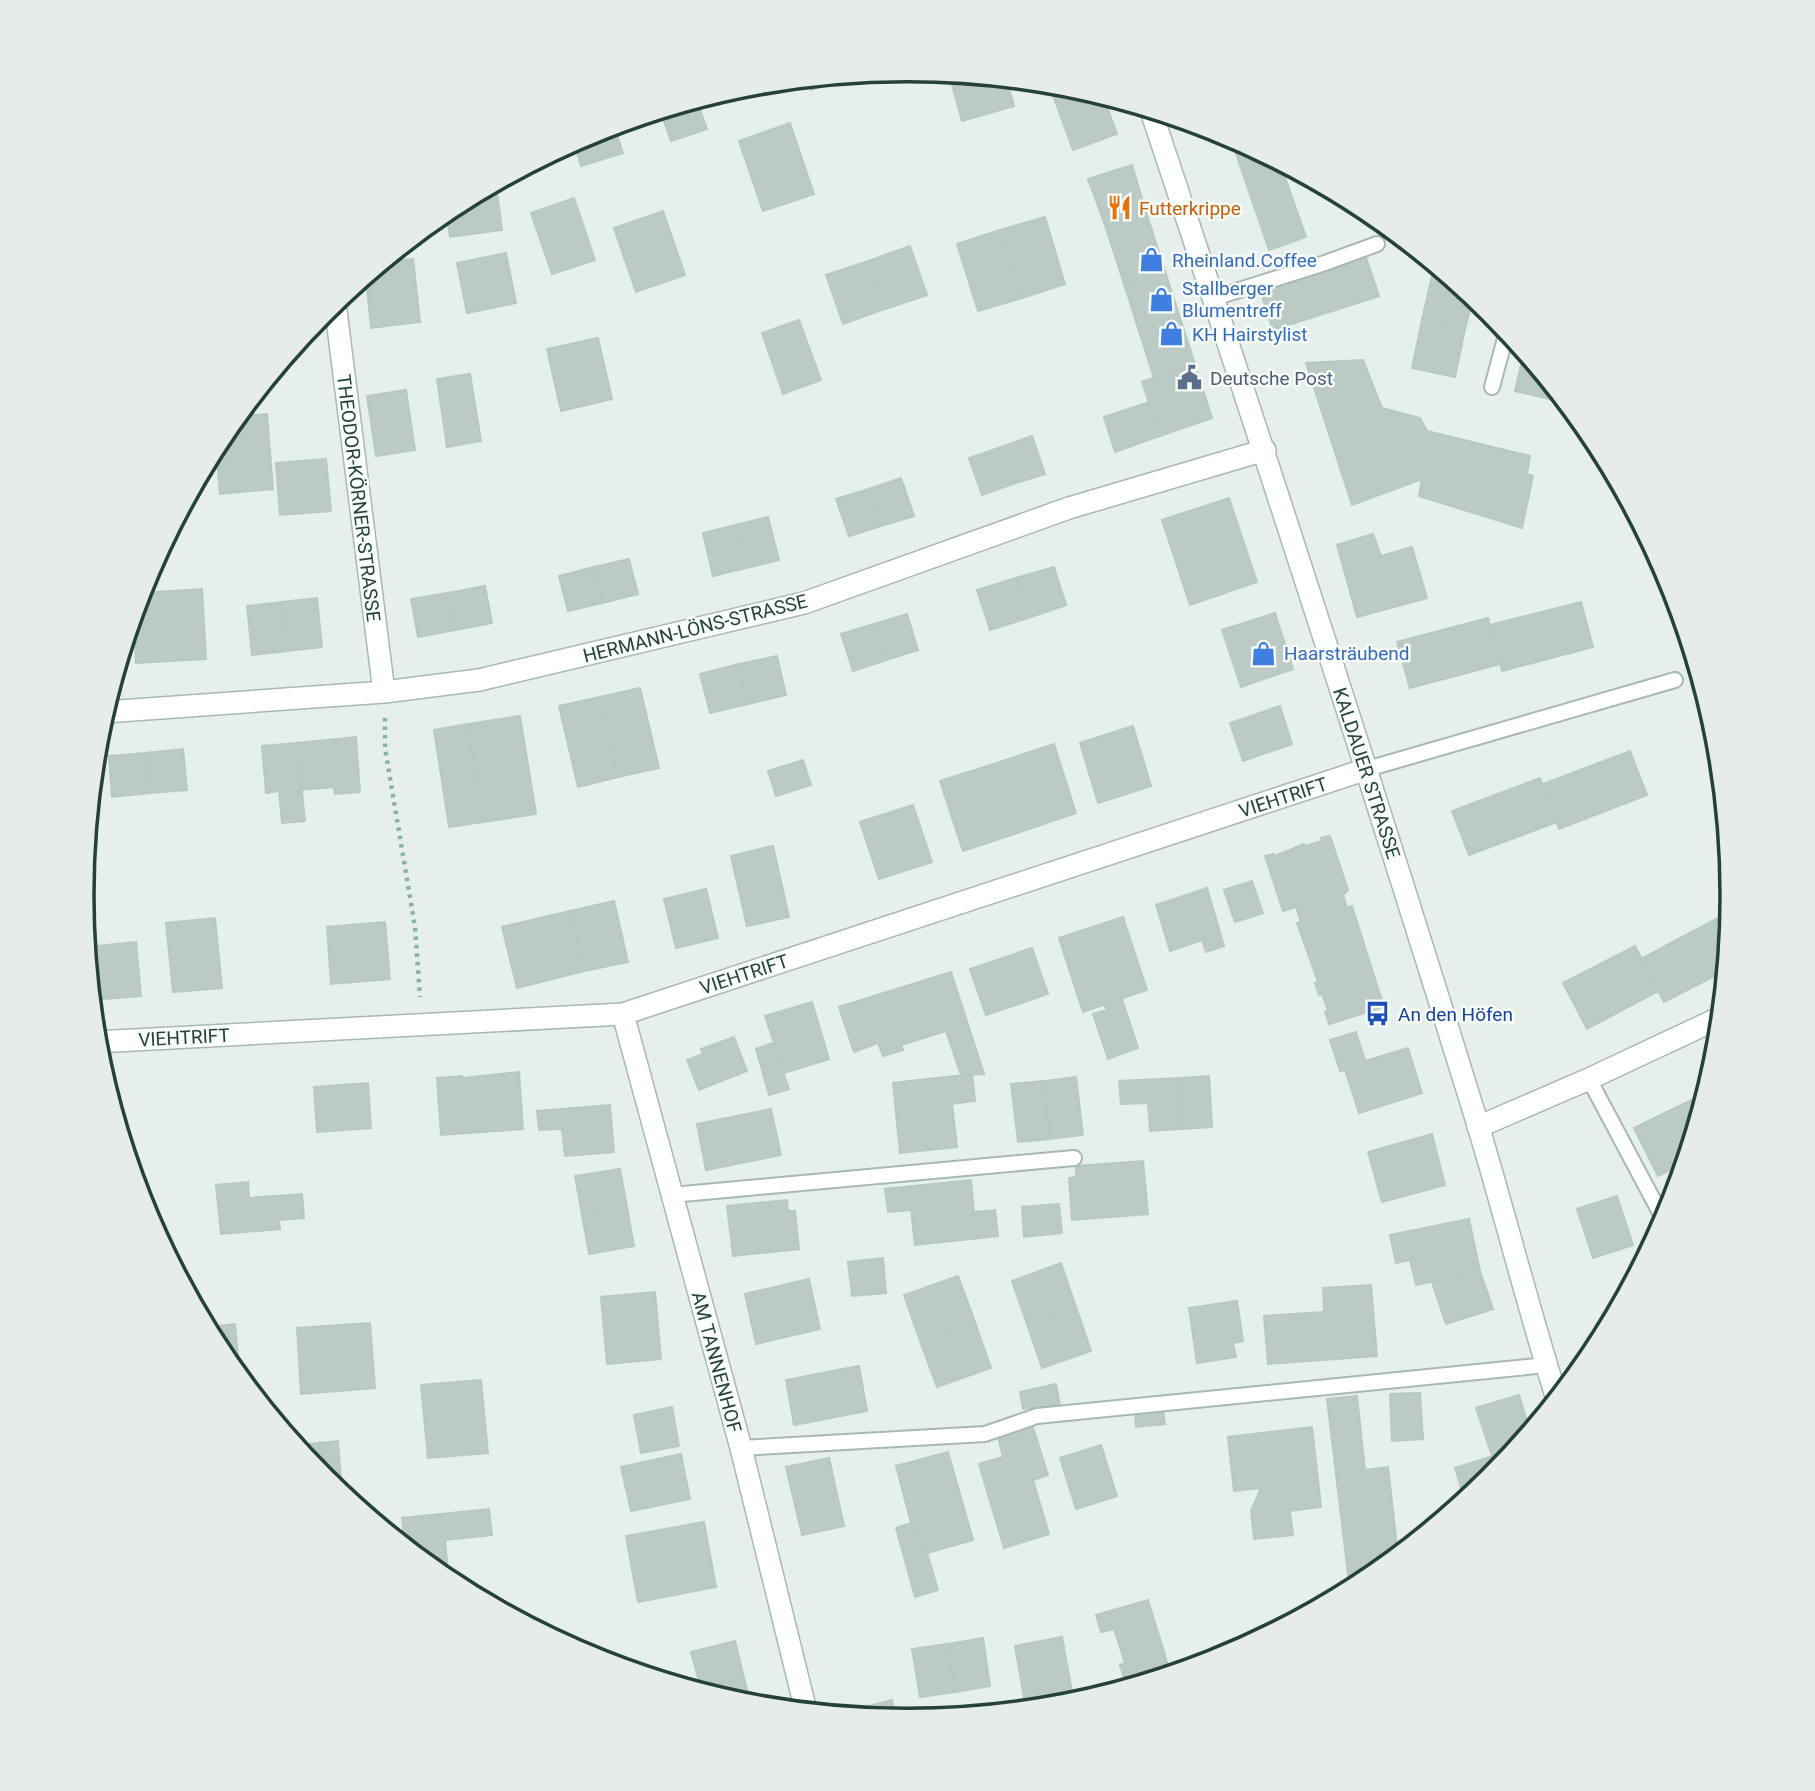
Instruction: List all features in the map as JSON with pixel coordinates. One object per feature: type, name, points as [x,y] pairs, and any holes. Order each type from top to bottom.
[{"type":"street","name":"KALDAUER STRASSE","points":[[1154,121],[1265,450],[1367,769],[1478,1127],[1554,1389]]},
{"type":"street","name":"THEODOR-KÖRNER-STRASSE","points":[[337,316],[384,692]]},
{"type":"street","name":"HERMANN-LÖNS-STRASSE","points":[[116,711],[384,692],[479,680],[804,603],[1069,508],[1265,450]]},
{"type":"street","name":"VIEHTRIFT","points":[[108,1041],[623,1014],[1367,769]]},
{"type":"street","name":"AM TANNENHOF","points":[[623,1014],[741,1448],[804,1702]]},
{"type":"street","points":[[1478,1127],[1711,1022]]},
{"type":"lane","points":[[1213,298],[1377,244]]},
{"type":"lane","points":[[1492,387],[1504,343]]},
{"type":"lane","points":[[1367,769],[1675,681]]},
{"type":"lane","points":[[1589,1079],[1658,1209]]},
{"type":"lane","points":[[672,1195],[1074,1158]]},
{"type":"lane","points":[[741,1448],[985,1434],[1037,1416],[1547,1366]]},
{"type":"path","points":[[384,692],[385,748],[415,928],[423,1024]]},
{"type":"building","points":[[952,84],[1009,89],[1014,106],[962,121]]},
{"type":"building","points":[[1053,96],[1107,108],[1117,134],[1073,150]]},
{"type":"building","points":[[700,109],[707,129],[671,141],[664,120]]},
{"type":"building","points":[[790,123],[814,194],[763,211],[739,141]]},
{"type":"building","points":[[617,136],[623,153],[581,166],[577,153]]},
{"type":"building","points":[[1235,151],[1284,175],[1306,237],[1269,250]]},
{"type":"building","points":[[1132,165],[1146,212],[1105,225],[1088,179]]},
{"type":"building","points":[[497,193],[502,230],[450,237],[448,225]]},
{"type":"building","points":[[574,198],[595,260],[552,274],[531,213]]},
{"type":"building","points":[[663,211],[685,275],[636,292],[614,228]]},
{"type":"building","points":[[1146,212],[1166,274],[1125,287],[1105,225]]},
{"type":"building","points":[[1045,217],[1065,284],[1022,298],[1000,230]]},
{"type":"building","points":[[1000,230],[1022,298],[978,311],[957,244]]},
{"type":"building","points":[[910,246],[927,295],[885,309],[868,261]]},
{"type":"building","points":[[506,253],[516,303],[467,313],[457,263]]},
{"type":"building","points":[[1365,254],[1379,296],[1273,330],[1259,287]]},
{"type":"building","points":[[413,259],[420,322],[371,328],[367,288],[399,260]]},
{"type":"building","points":[[868,261],[885,309],[843,324],[826,275]]},
{"type":"building","points":[[1166,274],[1195,364],[1154,378],[1125,287]]},
{"type":"building","points":[[1432,274],[1470,308],[1465,329],[1422,320]]},
{"type":"building","points":[[799,320],[821,380],[783,394],[762,333]]},
{"type":"building","points":[[1422,320],[1465,329],[1455,377],[1412,368]]},
{"type":"building","points":[[598,338],[612,399],[561,411],[547,349]]},
{"type":"building","points":[[1363,360],[1382,408],[1420,418],[1427,431],[1530,456],[1527,474],[1533,476],[1522,528],[1419,496],[1422,479],[1352,505],[1306,363]]},
{"type":"building","points":[[1522,362],[1553,400],[1515,391]]},
{"type":"building","points":[[1195,364],[1212,418],[1160,436],[1142,382]]},
{"type":"building","points":[[470,374],[481,441],[447,447],[437,379]]},
{"type":"building","points":[[406,390],[415,450],[376,456],[367,396]]},
{"type":"building","points":[[1149,402],[1160,436],[1115,452],[1104,417]]},
{"type":"building","points":[[267,414],[273,489],[220,494],[218,466],[251,415]]},
{"type":"building","points":[[1032,436],[1045,474],[1013,484],[1001,447]]},
{"type":"building","points":[[1001,447],[1013,484],[982,495],[969,458]]},
{"type":"building","points":[[326,459],[331,511],[280,515],[276,463]]},
{"type":"building","points":[[901,478],[914,516],[881,526],[869,489]]},
{"type":"building","points":[[869,489],[881,526],[849,536],[836,499]]},
{"type":"building","points":[[1229,498],[1257,582],[1190,605],[1162,520]]},
{"type":"building","points":[[768,517],[779,560],[746,568],[736,525]]},
{"type":"building","points":[[736,525],[746,568],[713,576],[703,533]]},
{"type":"building","points":[[1373,534],[1381,556],[1412,547],[1427,598],[1357,617],[1337,545]]},
{"type":"building","points":[[629,559],[638,594],[602,603],[594,567]]},
{"type":"building","points":[[594,567],[602,603],[568,611],[559,576]]},
{"type":"building","points":[[1054,567],[1066,605],[1028,618],[1016,578]]},
{"type":"building","points":[[1016,578],[1028,618],[990,630],[977,590]]},
{"type":"building","points":[[485,586],[492,623],[455,630],[448,593]]},
{"type":"building","points":[[202,589],[206,659],[136,663],[135,641],[153,592]]},
{"type":"building","points":[[448,593],[455,630],[418,637],[411,599]]},
{"type":"building","points":[[317,598],[322,647],[287,651],[282,602]]},
{"type":"building","points":[[282,602],[287,651],[252,655],[247,606]]},
{"type":"building","points":[[1581,602],[1593,647],[1502,671],[1490,625]]},
{"type":"building","points":[[1275,613],[1293,669],[1241,687],[1222,630]]},
{"type":"building","points":[[907,614],[918,650],[886,660],[874,624]]},
{"type":"building","points":[[1488,618],[1500,664],[1410,688],[1397,642]]},
{"type":"building","points":[[874,624],[886,660],[853,671],[841,634]]},
{"type":"building","points":[[777,656],[786,695],[748,704],[739,664]]},
{"type":"building","points":[[739,664],[748,704],[710,713],[700,674]]},
{"type":"building","points":[[640,688],[659,768],[618,777],[600,697]]},
{"type":"building","points":[[600,697],[618,777],[578,787],[559,706]]},
{"type":"building","points":[[1280,706],[1292,744],[1243,761],[1230,723]]},
{"type":"building","points":[[520,716],[536,814],[483,822],[468,724]]},
{"type":"building","points":[[468,724],[483,822],[449,827],[434,730]]},
{"type":"building","points":[[1133,726],[1151,786],[1098,803],[1080,743]]},
{"type":"building","points":[[356,737],[360,792],[335,794],[334,787],[301,790],[297,743]]},
{"type":"building","points":[[297,743],[305,821],[282,823],[279,791],[266,793],[262,746]]},
{"type":"building","points":[[1054,744],[1076,813],[1020,832],[997,763]]},
{"type":"building","points":[[183,749],[187,790],[150,793],[146,753]]},
{"type":"building","points":[[1630,751],[1647,795],[1559,829],[1543,784]]},
{"type":"building","points":[[146,753],[150,793],[112,797],[109,756]]},
{"type":"building","points":[[803,760],[811,785],[776,796],[768,771]]},
{"type":"building","points":[[997,763],[1020,832],[963,851],[940,781]]},
{"type":"building","points":[[1540,778],[1557,822],[1469,855],[1452,811]]},
{"type":"building","points":[[913,805],[932,862],[879,879],[860,822]]},
{"type":"building","points":[[1330,836],[1348,890],[1343,895],[1347,908],[1352,906],[1384,1007],[1329,1024],[1325,1012],[1328,1011],[1322,994],[1319,995],[1315,983],[1318,982],[1297,923],[1301,922],[1296,907],[1283,911],[1265,856],[1275,856]]},
{"type":"building","points":[[773,846],[789,917],[747,926],[731,856]]},
{"type":"building","points":[[1252,881],[1263,913],[1235,922],[1224,890]]},
{"type":"building","points":[[1207,888],[1224,946],[1206,952],[1202,940],[1170,951],[1156,905]]},
{"type":"building","points":[[706,889],[718,938],[676,948],[664,899]]},
{"type":"building","points":[[614,901],[628,962],[584,971],[570,911]]},
{"type":"building","points":[[570,911],[584,971],[517,988],[502,927]]},
{"type":"building","points":[[1123,917],[1147,990],[1083,1012],[1059,938]]},
{"type":"building","points":[[1720,917],[1717,975],[1664,1002],[1641,959]]},
{"type":"building","points":[[215,918],[222,988],[173,992],[166,923]]},
{"type":"building","points":[[385,922],[390,979],[331,984],[327,927]]},
{"type":"building","points":[[136,942],[141,996],[101,999],[96,946]]},
{"type":"building","points":[[1635,946],[1658,991],[1587,1029],[1563,983]]},
{"type":"building","points":[[1032,948],[1048,994],[986,1015],[970,969]]},
{"type":"building","points":[[951,972],[984,1074],[961,1075],[946,1031],[901,1045],[903,1050],[883,1056],[878,1043],[854,1052],[839,1007]]},
{"type":"building","points":[[1122,999],[1138,1048],[1108,1059],[1093,1014],[1107,1010],[1105,1005]]},
{"type":"building","points":[[812,1002],[829,1059],[784,1073],[765,1016]]},
{"type":"building","points":[[1356,1032],[1365,1061],[1408,1048],[1422,1093],[1359,1113],[1345,1070],[1340,1071],[1330,1040]]},
{"type":"building","points":[[734,1037],[747,1071],[699,1090],[687,1060],[703,1054],[701,1049]]},
{"type":"building","points":[[773,1043],[789,1089],[769,1095],[756,1049]]},
{"type":"building","points":[[519,1072],[523,1129],[441,1135],[437,1078]]},
{"type":"building","points":[[972,1074],[975,1101],[952,1104],[957,1147],[900,1153],[893,1083]]},
{"type":"building","points":[[1209,1076],[1212,1127],[1181,1129],[1179,1078]]},
{"type":"building","points":[[1076,1077],[1083,1135],[1050,1139],[1044,1081]]},
{"type":"building","points":[[1179,1078],[1181,1129],[1150,1131],[1148,1103],[1121,1104],[1119,1081]]},
{"type":"building","points":[[1044,1081],[1050,1139],[1018,1142],[1011,1084]]},
{"type":"building","points":[[368,1083],[371,1128],[317,1132],[314,1087]]},
{"type":"building","points":[[1695,1098],[1674,1168],[1658,1176],[1634,1128]]},
{"type":"building","points":[[610,1105],[614,1152],[565,1156],[562,1129],[539,1130],[537,1111]]},
{"type":"building","points":[[771,1109],[781,1155],[706,1170],[697,1124]]},
{"type":"building","points":[[1432,1134],[1445,1185],[1382,1202],[1368,1152]]},
{"type":"building","points":[[1143,1161],[1148,1214],[1072,1220],[1069,1178],[1076,1177],[1076,1166]]},
{"type":"building","points":[[620,1169],[627,1207],[582,1215],[575,1176]]},
{"type":"building","points":[[971,1180],[974,1212],[995,1210],[998,1236],[915,1245],[911,1210],[888,1212],[885,1189]]},
{"type":"building","points":[[248,1182],[249,1198],[302,1194],[304,1218],[279,1220],[280,1229],[221,1234],[216,1185]]},
{"type":"building","points":[[1617,1196],[1633,1245],[1593,1258],[1577,1209]]},
{"type":"building","points":[[787,1200],[788,1211],[795,1211],[799,1249],[733,1256],[727,1206]]},
{"type":"building","points":[[1059,1204],[1062,1233],[1024,1237],[1022,1207]]},
{"type":"building","points":[[627,1207],[634,1246],[589,1254],[582,1215]]},
{"type":"building","points":[[1469,1219],[1480,1271],[1416,1285],[1410,1260],[1396,1263],[1390,1235]]},
{"type":"building","points":[[883,1258],[886,1293],[852,1296],[848,1262]]},
{"type":"building","points":[[1061,1263],[1076,1307],[1027,1324],[1012,1281]]},
{"type":"building","points":[[1480,1271],[1493,1309],[1446,1324],[1432,1282]]},
{"type":"building","points":[[958,1276],[975,1322],[920,1341],[904,1295]]},
{"type":"building","points":[[809,1279],[820,1329],[756,1344],[745,1294]]},
{"type":"building","points":[[1371,1285],[1377,1356],[1268,1364],[1264,1316],[1324,1312],[1323,1288]]},
{"type":"building","points":[[655,1292],[661,1359],[607,1364],[601,1297]]},
{"type":"building","points":[[1237,1301],[1243,1341],[1233,1343],[1236,1357],[1197,1363],[1189,1308]]},
{"type":"building","points":[[1076,1307],[1091,1351],[1042,1368],[1027,1324]]},
{"type":"building","points":[[975,1322],[991,1368],[937,1387],[920,1341]]},
{"type":"building","points":[[370,1323],[375,1388],[301,1394],[297,1328]]},
{"type":"building","points":[[235,1324],[238,1357],[231,1347],[218,1326]]},
{"type":"building","points":[[859,1366],[867,1411],[794,1425],[786,1380]]},
{"type":"building","points":[[481,1380],[488,1453],[428,1458],[421,1385]]},
{"type":"building","points":[[1056,1384],[1060,1405],[1023,1409],[1020,1392]]},
{"type":"building","points":[[1420,1393],[1423,1439],[1392,1441],[1390,1394]]},
{"type":"building","points":[[1519,1395],[1527,1422],[1499,1454],[1492,1456],[1476,1408]]},
{"type":"building","points":[[1357,1396],[1365,1470],[1388,1467],[1397,1545],[1349,1579],[1327,1399]]},
{"type":"building","points":[[672,1407],[679,1446],[641,1453],[634,1415]]},
{"type":"building","points":[[1163,1411],[1165,1424],[1136,1427],[1135,1413]]},
{"type":"building","points":[[1033,1427],[1048,1475],[1033,1480],[1049,1534],[1004,1548],[979,1464],[1003,1457],[998,1437]]},
{"type":"building","points":[[1312,1427],[1321,1507],[1290,1511],[1293,1535],[1254,1539],[1251,1511],[1261,1488],[1234,1491],[1228,1437]]},
{"type":"building","points":[[338,1441],[341,1479],[332,1471],[307,1444]]},
{"type":"building","points":[[1101,1445],[1117,1496],[1076,1509],[1060,1458]]},
{"type":"building","points":[[948,1452],[973,1540],[927,1553],[911,1523],[896,1466]]},
{"type":"building","points":[[681,1454],[690,1499],[631,1511],[621,1467]]},
{"type":"building","points":[[1498,1455],[1462,1491],[1455,1468]]},
{"type":"building","points":[[829,1458],[844,1526],[802,1535],[786,1467]]},
{"type":"building","points":[[489,1509],[492,1535],[445,1540],[447,1566],[404,1534],[402,1518]]},
{"type":"building","points":[[704,1522],[716,1587],[638,1602],[626,1536]]},
{"type":"building","points":[[911,1523],[927,1553],[938,1590],[915,1597],[896,1528]]},
{"type":"building","points":[[1148,1600],[1164,1652],[1125,1663],[1114,1629],[1101,1632],[1096,1615]]},
{"type":"building","points":[[1062,1637],[1072,1692],[1024,1700],[1015,1646]]},
{"type":"building","points":[[983,1638],[990,1686],[955,1692],[948,1644]]},
{"type":"building","points":[[735,1641],[744,1678],[716,1685],[699,1681],[691,1652]]},
{"type":"building","points":[[948,1644],[955,1692],[920,1697],[912,1649]]},
{"type":"building","points":[[1164,1652],[1168,1666],[1124,1679],[1120,1665]]},
{"type":"building","points":[[744,1678],[748,1693],[716,1685]]},
{"type":"building","points":[[892,1700],[894,1708],[864,1707]]},
{"type":"place","name":"Futterkrippe","points":[[1119,208]]},
{"type":"place","name":"Rheinland.Coffee","points":[[1152,260]]},
{"type":"place","name":"Stallberger Blumentreff","points":[[1162,299]]},
{"type":"place","name":"KH Hairstylist","points":[[1172,334]]},
{"type":"place","name":"Deutsche Post","points":[[1190,378]]},
{"type":"place","name":"Haarsträubend","points":[[1264,653]]},
{"type":"place","name":"An den Höfen","points":[[1378,1014]]}]
